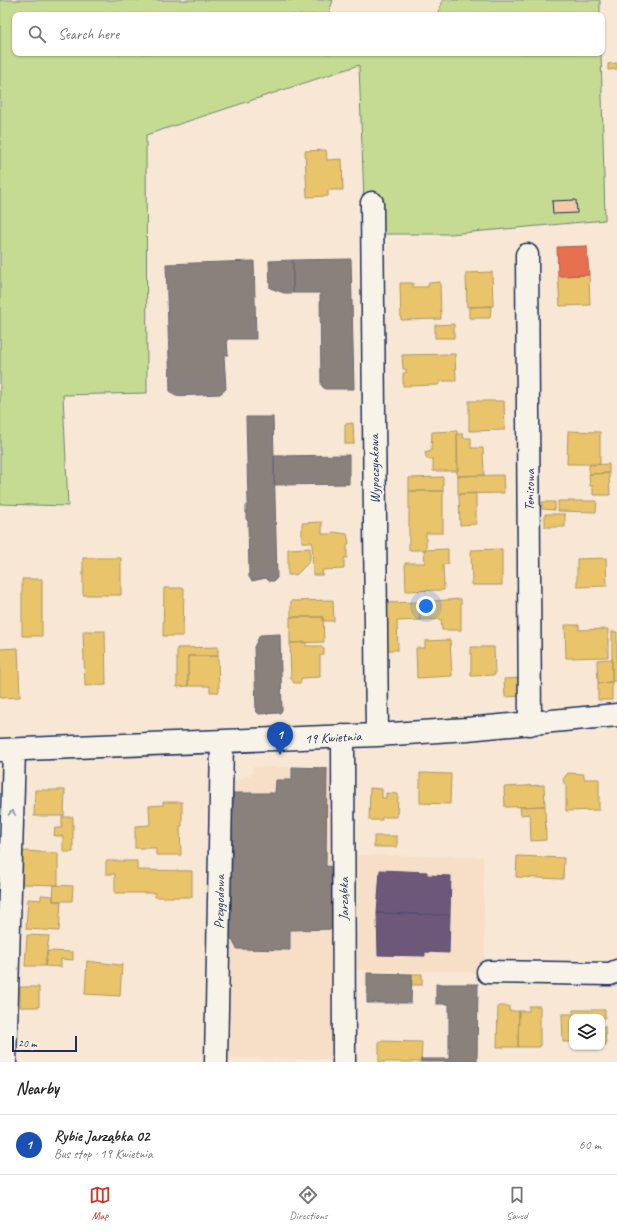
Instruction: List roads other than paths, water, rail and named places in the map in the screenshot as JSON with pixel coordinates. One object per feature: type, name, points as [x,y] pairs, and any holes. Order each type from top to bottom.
[{"type":"street","name":"Wypoczynkowa","points":[[372,203],[377,735]]},
{"type":"street","name":"Tenisowa","points":[[527,255],[530,724]]},
{"type":"street","name":"19 Kwietnia","points":[[7,750],[377,735],[530,724],[617,715]]},
{"type":"street","name":"Jarząbka","points":[[343,736],[344,1062]]},
{"type":"street","name":"Przygodowa","points":[[216,1062],[222,742]]},
{"type":"street","points":[[5,1062],[7,750]]},
{"type":"street","points":[[488,972],[610,974],[617,972]]},
{"type":"place","name":"Rybie Jarząbka 02","points":[[280,755]]}]
